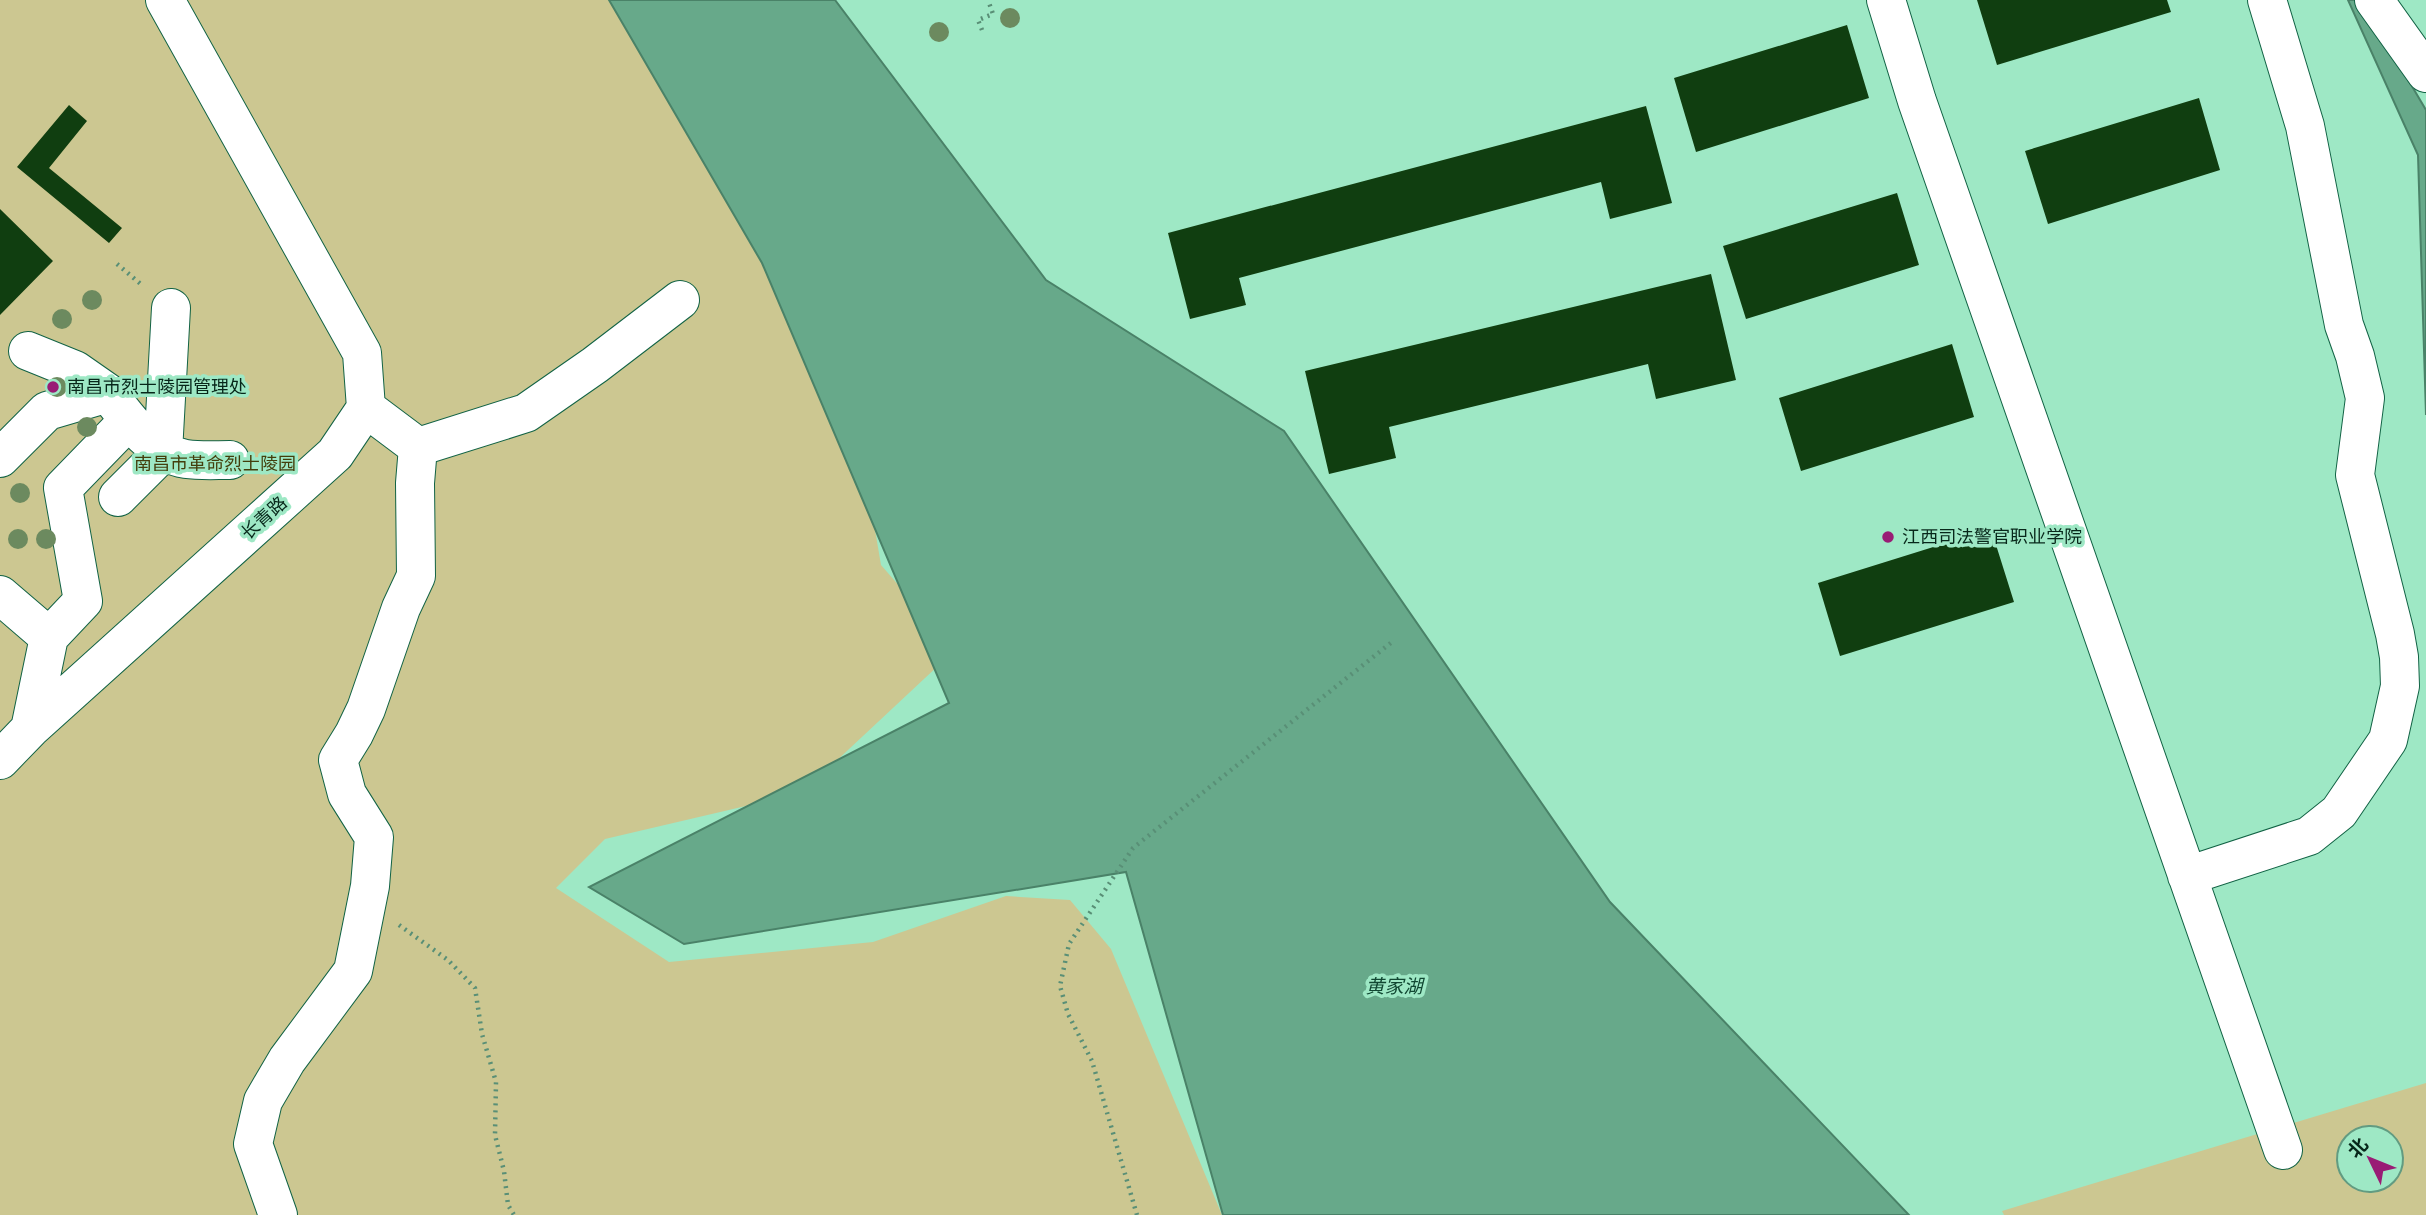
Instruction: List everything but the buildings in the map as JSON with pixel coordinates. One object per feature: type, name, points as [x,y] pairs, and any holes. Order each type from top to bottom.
[{"type":"street","points":[[165,0],[362,353],[366,408],[418,447]]},
{"type":"street","points":[[1886,0],[1917,101],[2283,1150]]},
{"type":"street","points":[[2187,876],[2309,835],[2339,812],[2388,740],[2400,686],[2395,634],[2355,475],[2365,398],[2344,324],[2305,126],[2267,0]]},
{"type":"street","points":[[2374,0],[2426,73]]},
{"type":"street","points":[[418,447],[526,413],[595,365],[680,300]]},
{"type":"street","points":[[118,497],[163,452],[171,308]]},
{"type":"street","points":[[27,351],[75,370],[118,406],[163,452],[184,459],[230,460]]},
{"type":"street","points":[[0,458],[47,411],[118,406]]},
{"type":"street","points":[[30,729],[49,637],[83,601],[63,488],[118,406]]},
{"type":"street","name":"长青路","points":[[0,760],[30,729],[335,454],[366,408]]},
{"type":"street","points":[[278,1215],[253,1144],[263,1101],[287,1060],[353,971],[367,901],[374,838],[348,794],[338,760],[366,709],[401,608],[416,576],[415,482],[418,447]]},
{"type":"street","points":[[0,595],[49,637]]},
{"type":"path","points":[[982,30],[978,20],[993,14],[988,0]]},
{"type":"path","points":[[1137,1215],[1092,1061],[1068,1014],[1060,986],[1069,944],[1133,848],[1392,642]]},
{"type":"path","points":[[367,901],[448,960],[475,988],[482,1034],[496,1082],[495,1135],[504,1171],[508,1205],[514,1215]]},
{"type":"green space","name":"南昌市革命烈士陵园","points":[[0,0],[694,0],[836,300],[881,565],[955,650],[802,793],[605,839],[556,888],[669,962],[873,942],[1006,896],[1070,900],[1111,949],[1222,1215],[0,1215]]},
{"type":"green space","points":[[2426,1083],[2426,1215],[2004,1215],[2002,1211]]},
{"type":"water","name":"黄家湖","points":[[609,0],[835,0],[1046,280],[1284,431],[1610,902],[1909,1215],[1223,1215],[1126,872],[684,944],[589,887],[949,703],[762,263]]},
{"type":"water","points":[[2348,0],[2361,0],[2426,110],[2426,415],[2418,155]]},
{"type":"place","name":"南昌市烈士陵园管理处","points":[[53,387]]},
{"type":"place","name":"江西司法警官职业学院","points":[[1888,537]]}]
